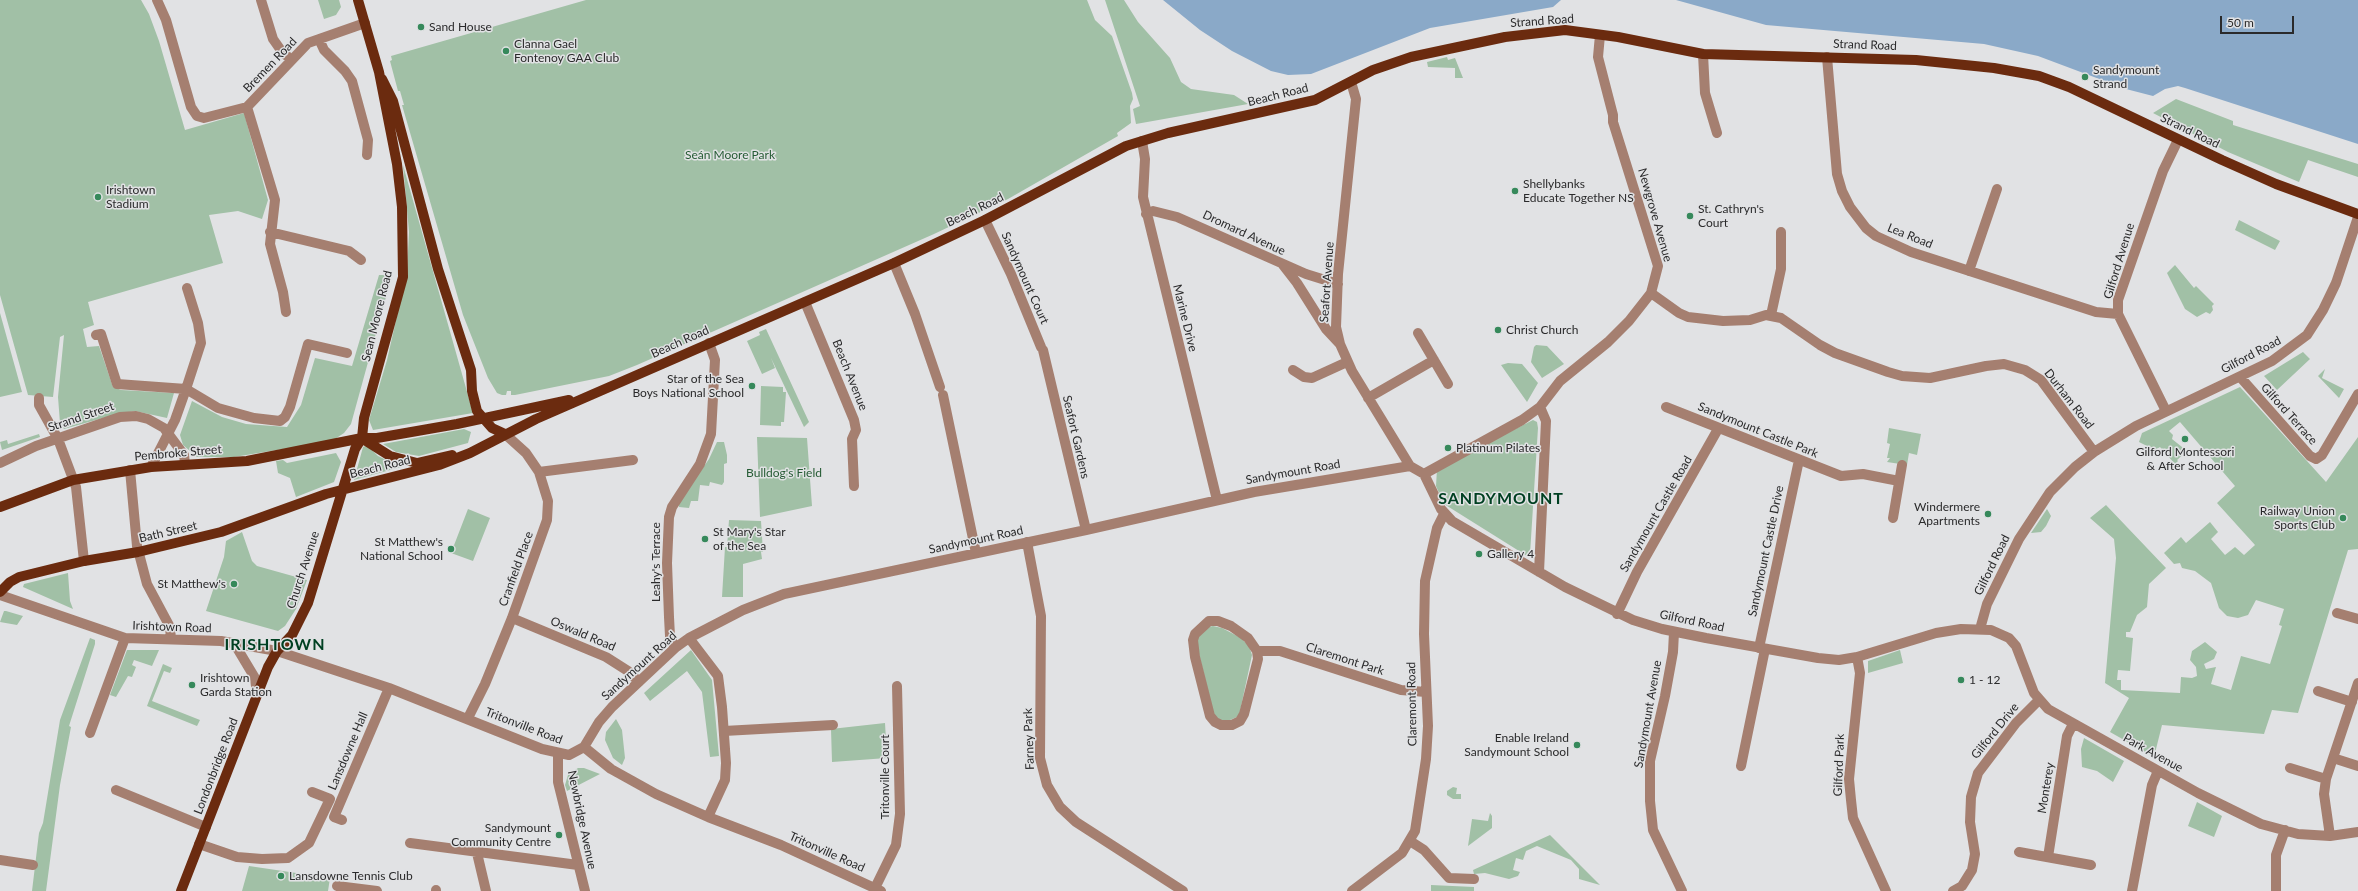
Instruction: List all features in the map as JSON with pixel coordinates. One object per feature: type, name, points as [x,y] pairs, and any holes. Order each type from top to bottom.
[{"type":"main road","name":"Sean Moore Road","points":[[342,490],[355,449],[362,438],[364,418],[402,277],[402,207],[396,164],[379,72],[358,0]]},
{"type":"main road","name":"Strand Road","points":[[1351,82],[1373,70],[1411,57],[1470,43],[1565,30],[1703,54],[1827,57],[1938,62],[1994,68],[2039,76],[2069,87],[2178,140],[2276,184],[2358,216]]},
{"type":"main road","name":"Sean Moore Road","points":[[379,72],[393,101],[438,269],[471,370],[472,391],[477,411],[492,428],[505,434]]},
{"type":"main road","name":"Beach Road","points":[[342,490],[439,465],[470,453],[505,434],[709,343],[894,263],[985,220],[1114,152],[1168,133],[1315,100],[1351,82]]},
{"type":"main road","name":"Beach Road","points":[[362,438],[377,438],[539,407],[617,385]]},
{"type":"main road","name":"Beach Road","points":[[362,438],[390,456],[417,463],[470,453]]},
{"type":"main road","name":"Pembroke Street","points":[[0,507],[73,480],[152,467],[247,461],[362,438]]},
{"type":"main road","name":"Bath Street","points":[[0,593],[10,582],[19,577],[84,561],[138,552],[221,532],[326,494],[342,490]]},
{"type":"main road","name":"Church Avenue","points":[[277,651],[292,635],[301,621],[342,490]]},
{"type":"main road","name":"Londonbridge Road","points":[[181,891],[257,695],[272,658],[277,651]]},
{"type":"street","name":"Bremen Road","points":[[157,0],[166,20],[191,107],[197,116],[204,118],[247,107],[308,43],[365,23]]},
{"type":"street","points":[[261,0],[273,39],[280,49],[292,60]]},
{"type":"street","name":"Newgrove Avenue","points":[[1424,474],[1522,420],[1540,407],[1560,381],[1608,342],[1629,321],[1651,293],[1658,266],[1613,122],[1613,114],[1598,57],[1600,35]]},
{"type":"street","points":[[319,39],[324,50],[345,71],[352,81],[368,140],[367,155]]},
{"type":"street","points":[[1703,54],[1704,92],[1717,133]]},
{"type":"street","name":"Lea Road","points":[[1827,57],[1837,174],[1842,191],[1850,207],[1866,228],[1880,238],[1911,252],[2096,312],[2118,314]]},
{"type":"street","name":"Seafort Avenue","points":[[1351,82],[1356,99],[1338,284],[1336,328],[1347,362],[1410,466]]},
{"type":"street","points":[[247,107],[275,200],[270,232],[270,244],[283,292],[286,312]]},
{"type":"street","name":"Gilford Avenue","points":[[2166,410],[2118,314],[2118,300],[2163,171],[2178,140]]},
{"type":"street","name":"Marine Drive","points":[[1142,142],[1145,159],[1143,197],[1146,214],[1217,500]]},
{"type":"street","points":[[1969,270],[1997,189]]},
{"type":"street","name":"Dromard Avenue","points":[[1146,214],[1153,211],[1177,217],[1282,264],[1312,306],[1326,329],[1340,344]]},
{"type":"street","name":"Gilford Road","points":[[1444,514],[1538,572],[1618,614],[1674,632],[1818,658],[1839,660],[1857,657],[1936,633],[1961,629],[1980,629],[1992,594],[2019,539],[2035,513],[2062,479],[2094,452],[2166,410],[2241,378],[2272,362],[2307,335],[2323,310],[2336,283],[2358,216]]},
{"type":"street","name":"Sandymount Court","points":[[985,220],[1011,274],[1042,348]]},
{"type":"street","points":[[270,232],[349,251],[361,260]]},
{"type":"street","points":[[1651,293],[1679,314],[1688,317],[1739,320],[1771,315],[1780,269],[1781,232]]},
{"type":"street","points":[[894,263],[915,314],[941,391],[976,553]]},
{"type":"street","points":[[1282,264],[1338,284]]},
{"type":"street","points":[[152,467],[168,434],[186,389],[201,343],[198,323],[187,288]]},
{"type":"street","name":"Beach Avenue","points":[[805,302],[854,420],[856,430],[852,439],[854,486]]},
{"type":"street","name":"Durham Road","points":[[1771,315],[1790,323],[1820,345],[1841,356],[1902,376],[1930,378],[1986,366],[2004,364],[2025,370],[2041,380],[2094,452]]},
{"type":"street","points":[[1418,333],[1448,384]]},
{"type":"street","points":[[96,336],[101,334],[117,384],[186,389],[218,408],[254,418],[280,421],[285,417],[290,407],[308,344],[347,353]]},
{"type":"street","name":"Leahy's Terrace","points":[[675,648],[670,636],[669,617],[669,517],[672,507],[700,464],[711,434],[715,360],[709,343]]},
{"type":"street","name":"Seafort Gardens","points":[[1042,348],[1086,530]]},
{"type":"street","points":[[1368,398],[1434,360]]},
{"type":"street","points":[[1292,370],[1304,377],[1312,378],[1347,362]]},
{"type":"street","name":"Gilford Terrace","points":[[2241,378],[2310,456],[2316,459],[2322,455],[2358,394]]},
{"type":"street","points":[[39,398],[44,415],[58,439],[76,487],[84,561]]},
{"type":"street","points":[[1538,572],[1546,421],[1540,407]]},
{"type":"street","name":"Sandymount Castle Park","points":[[1666,407],[1718,429],[1841,476],[1863,474],[1899,481]]},
{"type":"street","name":"Strand Street","points":[[0,462],[36,446],[120,417],[136,416],[156,423],[168,434],[184,455],[185,464]]},
{"type":"street","name":"Sandymount Castle Road","points":[[1618,614],[1636,572],[1718,429]]},
{"type":"street","name":"Cranfield Place","points":[[468,718],[512,618],[547,520],[548,501],[539,472],[526,453],[505,434]]},
{"type":"street","points":[[539,472],[632,460]]},
{"type":"street","name":"Sandymount Castle Drive","points":[[1741,766],[1762,648],[1799,460]]},
{"type":"street","points":[[1893,518],[1902,465]]},
{"type":"street","points":[[1410,466],[1424,474],[1444,514]]},
{"type":"street","name":"Sandymount Road","points":[[584,747],[599,722],[675,648],[689,638],[744,610],[784,594],[1086,530],[1217,500],[1359,473],[1410,466]]},
{"type":"street","points":[[130,470],[138,552],[147,584],[170,627],[171,639]]},
{"type":"street","name":"Claremont Road","points":[[1352,891],[1402,852],[1410,841],[1418,820],[1426,759],[1428,726],[1426,692],[1425,581],[1437,528],[1440,518],[1444,514]]},
{"type":"street","name":"Farney Park","points":[[1027,542],[1042,616],[1040,751],[1042,773],[1046,785],[1060,807],[1079,824],[1183,891]]},
{"type":"street","name":"Irishtown Road","points":[[0,593],[125,638],[234,642],[277,651]]},
{"type":"street","points":[[2338,613],[2358,619]]},
{"type":"street","name":"Oswald Road","points":[[512,618],[606,657],[628,671],[639,682]]},
{"type":"street","points":[[1209,621],[1218,621],[1248,638],[1257,651],[1258,659],[1243,717],[1232,726],[1215,722],[1210,716],[1195,657],[1193,648],[1194,634],[1209,621]]},
{"type":"street","name":"Park Avenue","points":[[1980,629],[2002,634],[2016,646],[2034,693],[2048,709],[2238,814],[2261,824],[2304,834],[2330,836],[2358,832]]},
{"type":"street","name":"Sandymount Avenue","points":[[1674,632],[1665,696],[1650,761],[1650,801],[1653,830],[1682,891]]},
{"type":"street","points":[[90,733],[125,638]]},
{"type":"street","points":[[689,638],[718,676],[724,731],[725,780],[708,817]]},
{"type":"street","points":[[234,642],[255,678],[257,695]]},
{"type":"street","name":"Tritonville Road","points":[[277,651],[389,688],[558,754],[569,755],[584,747],[611,769],[656,794],[708,817],[781,845],[878,889]]},
{"type":"street","name":"Claremont Park","points":[[1257,651],[1280,652],[1401,690],[1426,692]]},
{"type":"street","name":"Gilford Park","points":[[1857,657],[1860,673],[1849,779],[1851,800],[1854,818],[1886,891]]},
{"type":"street","points":[[2330,836],[2324,794],[2326,779],[2358,683]]},
{"type":"street","name":"Tritonville Court","points":[[878,889],[896,845],[900,814],[897,686]]},
{"type":"street","name":"Lansdowne Hall","points":[[342,820],[334,817],[389,688]]},
{"type":"street","points":[[2318,692],[2352,702]]},
{"type":"street","name":"Gilford Drive","points":[[1953,891],[1962,886],[1972,870],[1975,854],[1970,822],[1971,797],[1978,774],[2016,723],[2039,700]]},
{"type":"street","points":[[724,731],[833,724]]},
{"type":"street","name":"Monterey","points":[[2048,857],[2067,736],[2073,724]]},
{"type":"street","name":"Newbridge Avenue","points":[[558,754],[558,782],[585,891]]},
{"type":"street","points":[[2333,758],[2358,766]]},
{"type":"street","points":[[2290,768],[2326,779]]},
{"type":"street","points":[[2132,891],[2152,785],[2158,771]]},
{"type":"street","points":[[116,790],[206,827]]},
{"type":"street","points":[[199,844],[237,856],[262,859],[288,858],[309,843],[330,799],[312,792]]},
{"type":"street","points":[[2276,891],[2276,855],[2285,830]]},
{"type":"street","points":[[1410,841],[1424,850],[1449,878],[1474,879]]},
{"type":"street","points":[[410,843],[477,853],[578,865]]},
{"type":"street","points":[[2019,852],[2091,865]]},
{"type":"street","points":[[477,853],[486,891]]},
{"type":"street","points":[[0,860],[33,865]]},
{"type":"street","points":[[337,886],[377,891]]},
{"type":"green space","name":"Irishtown Stadium","points":[[0,0],[141,0],[149,14],[159,41],[185,130],[244,113],[268,200],[262,219],[238,211],[209,215],[223,263],[88,302],[94,325],[83,329],[87,347],[99,346],[113,387],[121,390],[174,393],[167,418],[135,411],[117,414],[64,429],[60,423],[58,397],[64,335],[60,337],[53,397],[28,395],[0,295]]},
{"type":"green space","points":[[318,0],[339,0],[341,7],[336,15],[324,19]]},
{"type":"green space","name":"Seán Moore Park","points":[[586,0],[1087,0],[1095,20],[1112,36],[1132,93],[1133,99],[1130,106],[1131,123],[1117,133],[1118,136],[1008,199],[934,234],[637,365],[609,376],[515,395],[511,395],[511,391],[507,391],[506,395],[502,395],[497,393],[488,378],[463,315],[402,105],[404,105],[400,91],[398,91],[390,61],[392,60],[391,56]]},
{"type":"green space","points":[[1105,0],[1124,0],[1138,22],[1170,58],[1181,82],[1191,89],[1234,95],[1248,104],[1136,124],[1133,109],[1140,106]]},
{"type":"green space","points":[[1447,57],[1448,60],[1455,58],[1463,78],[1455,78],[1455,68],[1428,67],[1427,62]]},
{"type":"green space","name":"Sandymount Strand","points":[[2176,99],[2233,121],[2233,125],[2358,164],[2358,177],[2308,160],[2299,182],[2228,152],[2153,113]]},
{"type":"green space","points":[[403,165],[473,413],[373,430],[369,420],[387,360],[407,272],[409,232]]},
{"type":"green space","points":[[2239,220],[2280,241],[2275,250],[2235,230]]},
{"type":"green space","points":[[2175,265],[2194,288],[2196,286],[2214,304],[2212,306],[2213,310],[2210,314],[2206,312],[2197,317],[2185,309],[2167,273]]},
{"type":"green space","points":[[379,275],[392,275],[351,424],[344,433],[332,441],[234,457],[197,457],[183,445],[180,435],[192,401],[222,417],[246,424],[287,427],[301,405],[315,358],[352,366]]},
{"type":"green space","points":[[0,313],[22,392],[0,397]]},
{"type":"green space","points":[[766,329],[809,422],[804,427],[771,358],[775,368],[762,374],[747,341],[760,335],[759,332]]},
{"type":"green space","points":[[1536,345],[1547,346],[1564,364],[1542,378],[1531,362],[1534,347]]},
{"type":"green space","points":[[2303,352],[2310,359],[2277,390],[2264,376]]},
{"type":"green space","points":[[1508,363],[1522,364],[1538,383],[1527,402],[1501,365]]},
{"type":"green space","points":[[2325,369],[2322,378],[2344,389],[2339,398],[2318,376]]},
{"type":"green space","points":[[761,386],[783,387],[783,392],[786,392],[784,422],[781,422],[781,426],[760,425]]},
{"type":"green space","points":[[2240,387],[2326,482],[2358,437],[2358,549],[2348,550],[2298,713],[2272,710],[2264,734],[2162,725],[2154,757],[2110,732],[2129,698],[2105,683],[2116,558],[2114,539],[2090,518],[2106,505],[2166,568],[2149,584],[2147,607],[2137,615],[2130,632],[2126,632],[2126,637],[2133,638],[2130,671],[2118,670],[2117,680],[2121,680],[2121,690],[2180,693],[2181,677],[2192,678],[2197,676],[2196,667],[2190,660],[2192,651],[2205,642],[2217,652],[2214,659],[2204,664],[2206,669],[2216,667],[2211,684],[2231,690],[2241,656],[2270,664],[2282,626],[2279,625],[2284,609],[2256,600],[2248,615],[2238,618],[2227,616],[2219,608],[2211,583],[2195,571],[2182,568],[2180,563],[2174,564],[2164,553],[2181,537],[2186,543],[2210,522],[2218,532],[2211,539],[2225,555],[2235,547],[2244,555],[2255,545],[2217,503],[2235,486],[2180,422],[2169,431],[2173,435],[2172,439],[2187,451],[2177,460],[2178,461],[2175,464],[2160,447],[2155,450],[2139,442],[2142,433]]},
{"type":"green space","points":[[1533,420],[1537,422],[1538,428],[1530,554],[1527,556],[1444,504],[1436,486],[1437,469]]},
{"type":"green space","points":[[1889,428],[1921,434],[1917,455],[1909,453],[1907,465],[1887,462],[1890,458],[1887,458],[1890,444],[1887,443]]},
{"type":"green space","points":[[464,429],[471,432],[468,443],[419,456],[396,452],[383,444]]},
{"type":"green space","points":[[39,434],[40,437],[2,450],[0,442],[7,440],[8,444]]},
{"type":"green space","name":"Bulldog's Field","points":[[757,437],[807,438],[812,506],[760,517]]},
{"type":"green space","points":[[717,442],[724,442],[727,455],[727,463],[724,464],[724,482],[722,485],[710,482],[709,486],[700,485],[698,501],[691,501],[689,508],[679,507],[679,502],[709,459]]},
{"type":"green space","points":[[367,445],[378,456],[401,467],[354,480],[363,447]]},
{"type":"green space","points":[[336,453],[341,462],[334,482],[296,497],[290,478],[278,473],[276,461],[283,460],[287,463]]},
{"type":"green space","points":[[468,509],[490,518],[473,561],[451,553]]},
{"type":"green space","points":[[2047,509],[2051,516],[2046,526],[2041,532],[2031,533]]},
{"type":"green space","points":[[729,520],[761,521],[762,559],[743,564],[743,597],[722,597],[725,547],[727,547]]},
{"type":"green space","points":[[242,532],[252,561],[257,566],[307,580],[296,609],[285,626],[278,631],[206,611],[224,557],[226,541]]},
{"type":"green space","points":[[68,573],[70,601],[73,609],[23,587],[24,584]]},
{"type":"green space","points":[[4,611],[23,616],[17,625],[0,622]]},
{"type":"green space","points":[[1213,626],[1222,628],[1241,638],[1249,646],[1252,655],[1239,716],[1228,721],[1220,720],[1214,715],[1197,646],[1198,637],[1208,627]]},
{"type":"green space","points":[[90,638],[95,640],[95,644],[69,726],[71,727],[60,785],[46,891],[32,891],[39,833],[43,823],[60,720]]},
{"type":"green space","points":[[127,650],[159,650],[152,666],[134,660],[132,665],[136,667],[132,677],[128,676],[116,697],[110,695]]},
{"type":"green space","points":[[691,650],[712,680],[719,756],[710,757],[702,692],[687,671],[650,701],[644,693]]},
{"type":"green space","points":[[1900,650],[1903,663],[1868,673],[1868,661]]},
{"type":"green space","points":[[163,664],[172,668],[170,673],[164,671],[152,701],[200,720],[197,726],[147,706]]},
{"type":"green space","points":[[616,719],[622,730],[625,758],[622,765],[613,758],[605,740],[606,732]]},
{"type":"green space","points":[[885,723],[887,758],[832,762],[831,729]]},
{"type":"green space","points":[[2084,738],[2124,761],[2113,782],[2097,771],[2082,767],[2081,749]]},
{"type":"green space","points":[[578,768],[584,768],[600,774],[567,791],[565,785],[568,775]]},
{"type":"green space","points":[[1453,787],[1457,788],[1456,794],[1461,794],[1461,799],[1453,799],[1447,795],[1447,791]]},
{"type":"green space","points":[[2197,802],[2222,816],[2214,837],[2188,826]]},
{"type":"green space","points":[[1490,813],[1492,816],[1492,828],[1468,846],[1472,819],[1488,821]]},
{"type":"green space","points":[[1550,835],[1600,885],[1579,879],[1579,869],[1571,860],[1537,846],[1526,851],[1523,860],[1516,858],[1513,870],[1520,872],[1518,876],[1509,879],[1485,873],[1474,874],[1473,870]]},
{"type":"green space","name":"Lansdowne Tennis Club","points":[[249,866],[330,878],[328,891],[242,891]]},
{"type":"green space","points":[[1431,885],[1474,887],[1474,891],[1431,891]]},
{"type":"water","points":[[1163,0],[1561,0],[1553,7],[1430,28],[1311,74],[1288,75],[1271,71],[1232,51],[1200,30]]},
{"type":"water","points":[[1676,0],[2358,0],[2358,144],[2178,86],[2165,89],[2153,96],[2126,89],[2038,56],[1984,44],[1766,25]]},
{"type":"place","name":"Sand House","points":[[421,27]]},
{"type":"place","name":"Clanna Gael Fontenoy GAA Club","points":[[506,51]]},
{"type":"place","name":"Sandymount Strand","points":[[2085,77]]},
{"type":"place","name":"Shellybanks Educate Together NS","points":[[1515,191]]},
{"type":"place","name":"Irishtown Stadium","points":[[98,197]]},
{"type":"place","name":"St. Cathryn's Court","points":[[1690,216]]},
{"type":"place","name":"Christ Church","points":[[1498,330]]},
{"type":"place","name":"Star of the Sea Boys National School","points":[[752,386]]},
{"type":"place","name":"Gilford Montessori & After School","points":[[2185,439]]},
{"type":"place","name":"Platinum Pilates","points":[[1448,448]]},
{"type":"place","name":"Windermere Apartments","points":[[1988,514]]},
{"type":"place","name":"Railway Union Sports Club","points":[[2343,518]]},
{"type":"place","name":"St Mary's Star of the Sea","points":[[705,539]]},
{"type":"place","name":"St Matthew's National School","points":[[451,549]]},
{"type":"place","name":"Gallery 4","points":[[1479,554]]},
{"type":"place","name":"St Matthew's","points":[[234,584]]},
{"type":"place","name":"1 - 12","points":[[1961,680]]},
{"type":"place","name":"Irishtown Garda Station","points":[[192,685]]},
{"type":"place","name":"Enable Ireland Sandymount School","points":[[1577,745]]},
{"type":"place","name":"Sandymount Community Centre","points":[[559,835]]},
{"type":"place","name":"Lansdowne Tennis Club","points":[[281,876]]},
{"type":"district","name":"SANDYMOUNT","points":[[1501,499]]},
{"type":"district","name":"IRISHTOWN","points":[[275,645]]}]
